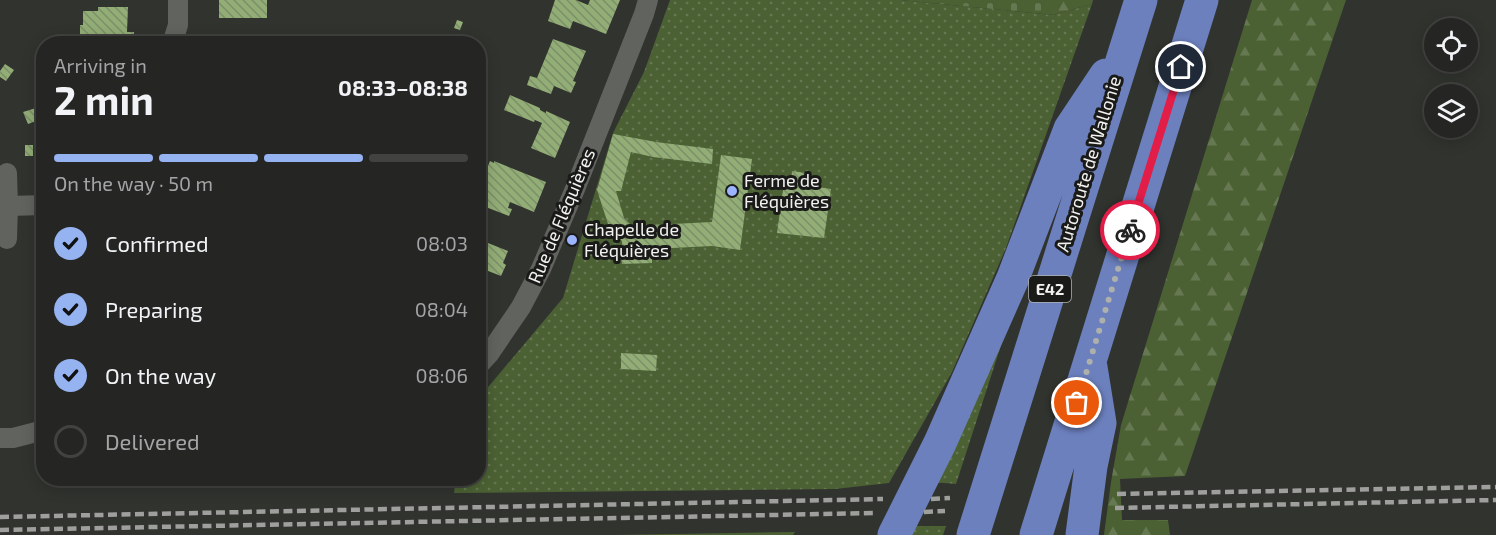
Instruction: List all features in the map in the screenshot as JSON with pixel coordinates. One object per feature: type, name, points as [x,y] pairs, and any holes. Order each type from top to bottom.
[{"type":"highway","name":"Autoroute de Wallonie","points":[[973,535],[1141,0]]},
{"type":"highway","points":[[1036,535],[1202,0]]},
{"type":"highway","points":[[894,535],[940,443],[1012,278],[1070,129],[1127,43]]},
{"type":"highway","points":[[1082,535],[1091,466],[1100,423],[1090,359]]},
{"type":"street","points":[[175,36],[178,25],[178,0]]},
{"type":"street","name":"Rue de Fléquières","points":[[486,355],[521,307],[541,269],[579,179],[648,0]]},
{"type":"street","points":[[7,172],[7,239]]},
{"type":"street","points":[[8,206],[36,205]]},
{"type":"street","points":[[0,438],[13,438],[36,432]]},
{"type":"green space","points":[[670,0],[900,0],[1053,15],[1092,4],[1006,248],[952,372],[889,483],[835,489],[454,493],[455,486],[486,486],[486,390],[563,298],[613,133],[644,72]]},
{"type":"green space","points":[[900,0],[1053,0],[1053,15]]},
{"type":"green space","points":[[1053,0],[1093,0],[1092,4],[1053,15]]},
{"type":"green space","points":[[1252,0],[1346,0],[1185,476],[1120,479],[1122,520],[1168,520],[1170,535],[1104,535],[1121,425]]},
{"type":"green space","points":[[1008,324],[956,484],[932,482]]},
{"type":"green space","points":[[911,526],[946,526],[943,535],[905,535]]},
{"type":"green space","points":[[795,532],[793,535],[614,535]]},
{"type":"building","points":[[219,0],[267,0],[267,18],[219,18]]},
{"type":"building","points":[[555,0],[576,0],[588,5],[590,0],[620,0],[606,34],[573,21],[570,29],[548,21]]},
{"type":"building","points":[[98,7],[128,7],[127,32],[134,32],[134,36],[80,36],[83,11],[98,11]]},
{"type":"building","points":[[457,20],[463,22],[460,30],[454,28]]},
{"type":"building","points":[[553,39],[586,51],[573,81],[576,82],[571,93],[554,86],[551,94],[527,85],[530,76],[537,78]]},
{"type":"building","points":[[5,64],[14,70],[6,81],[0,77],[0,71]]},
{"type":"building","points":[[510,95],[570,122],[555,158],[531,148],[542,123],[504,110]]},
{"type":"building","points":[[36,108],[36,121],[28,124],[23,112]]},
{"type":"building","name":"Ferme de Fléquières","points":[[613,134],[713,149],[712,164],[631,152],[621,191],[616,191],[624,218],[632,226],[712,222],[721,155],[752,159],[740,250],[712,246],[652,249],[652,263],[622,264],[622,241],[610,230],[597,190]]},
{"type":"building","points":[[25,145],[33,145],[33,156],[25,156]]},
{"type":"building","points":[[490,161],[494,163],[494,161],[546,182],[534,212],[510,202],[508,208],[512,209],[509,216],[486,207],[486,171]]},
{"type":"building","points":[[792,171],[806,173],[804,185],[831,189],[824,238],[777,233],[784,183],[791,184]]},
{"type":"building","points":[[486,242],[508,251],[503,263],[506,265],[501,276],[486,270]]},
{"type":"building","points":[[621,353],[657,355],[656,371],[621,369]]},
{"type":"railway","points":[[1117,494],[1496,487]]},
{"type":"railway","points":[[931,499],[950,498]]},
{"type":"railway","points":[[0,517],[883,499]]},
{"type":"railway","points":[[1115,508],[1496,500]]},
{"type":"railway","points":[[924,512],[945,511]]},
{"type":"railway","points":[[0,530],[875,513]]},
{"type":"way so far","points":[[1077,403],[1130,230]]},
{"type":"place","name":"Ferme de Fléquières","points":[[732,191]]},
{"type":"place","name":"Chapelle de Fléquières","points":[[572,240]]},
{"type":"route","points":[[1130,230],[1181,67]]}]
